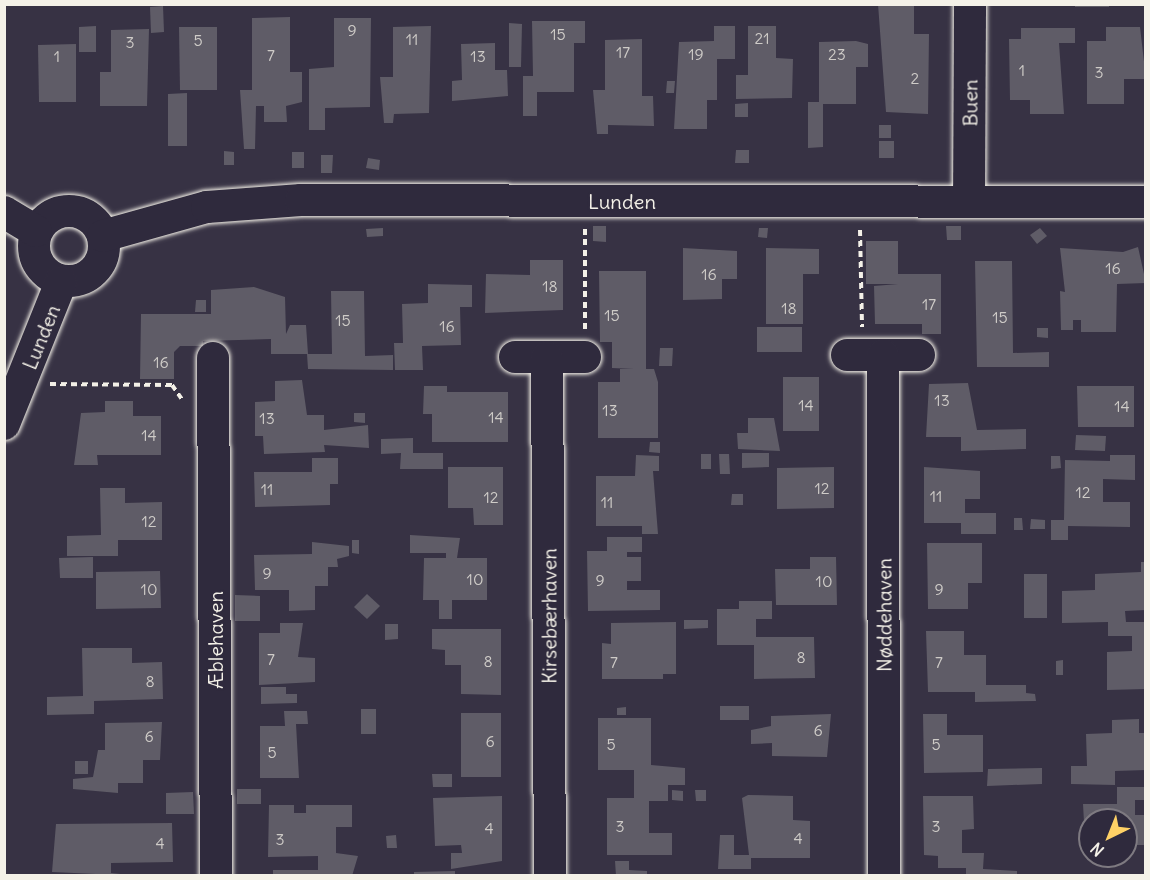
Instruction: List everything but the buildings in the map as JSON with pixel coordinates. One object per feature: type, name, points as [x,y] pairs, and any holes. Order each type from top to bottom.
[{"type":"street","name":"Buen","points":[[969,202],[970,4]]},
{"type":"street","name":"Lunden","points":[[103,236],[207,207],[301,200],[1146,202]]},
{"type":"street","points":[[4,212],[36,231]]},
{"type":"street","points":[[76,212],[94,221],[103,236],[103,257],[94,272],[62,282],[43,272],[33,252],[36,231],[53,215],[76,212]]},
{"type":"street","name":"Lunden","points":[[4,424],[26,376],[62,282]]},
{"type":"street","points":[[864,355],[919,355]]},
{"type":"street","name":"Nøddehaven","points":[[864,355],[884,876]]},
{"type":"street","points":[[515,357],[585,357]]},
{"type":"street","name":"Kirsebærhaven","points":[[547,357],[550,876]]},
{"type":"street","name":"Æblehaven","points":[[213,358],[199,405],[216,876]]},
{"type":"path","points":[[585,201],[585,357]]},
{"type":"path","points":[[860,202],[864,355]]},
{"type":"path","points":[[26,376],[48,384],[172,385],[199,405]]}]
